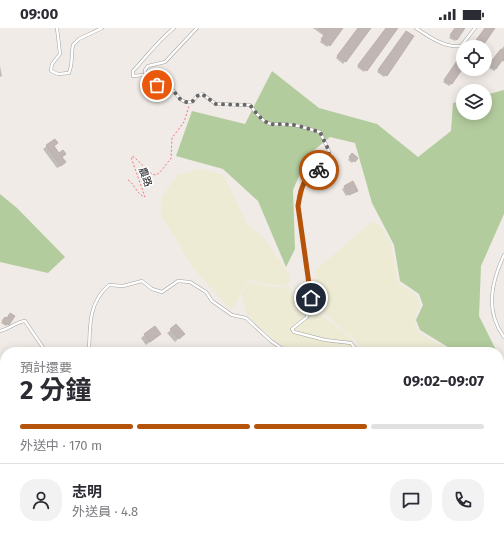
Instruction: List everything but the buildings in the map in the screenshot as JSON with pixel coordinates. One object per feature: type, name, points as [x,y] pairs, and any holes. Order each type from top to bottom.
[{"type":"lane","points":[[57,28],[60,54],[52,64],[51,71],[58,74],[70,73],[72,66],[71,59],[73,45],[79,39],[102,28]]},
{"type":"lane","points":[[144,75],[133,76],[133,71],[150,54],[157,41],[174,28]]},
{"type":"lane","points":[[197,28],[165,62],[148,66],[144,75],[145,79],[150,83],[169,86],[180,100],[188,103],[192,102],[197,96],[202,94],[216,104],[250,105],[264,122],[272,125],[298,126],[320,132],[329,151],[328,162],[308,175],[300,191],[298,206],[311,298],[307,317],[292,329],[294,332],[318,339],[352,343],[355,347]]},
{"type":"lane","points":[[416,28],[431,38],[453,47],[462,46],[475,28]]},
{"type":"lane","points":[[504,255],[492,285],[491,301],[497,323],[504,337]]},
{"type":"lane","points":[[89,347],[89,321],[94,305],[102,291],[109,285],[122,286],[142,281],[152,289],[162,292],[178,281],[190,282],[206,292],[212,301],[232,315],[246,318],[280,347]]},
{"type":"lane","points":[[0,331],[8,329],[19,322],[25,321],[43,347]]},
{"type":"path","name":"農路","points":[[128,180],[141,196],[145,197],[131,157],[134,157],[152,174],[156,175],[161,172],[164,165],[171,159],[172,138],[184,122],[189,106],[188,103]]},
{"type":"shaded area","points":[[201,169],[224,175],[247,224],[265,239],[291,277],[287,286],[271,285],[250,280],[246,283],[235,305],[230,309],[194,269],[161,215],[162,197],[177,175]]},
{"type":"shaded area","points":[[373,221],[382,228],[391,244],[398,283],[417,296],[420,305],[414,320],[418,332],[444,347],[361,347],[324,313],[316,292],[316,270]]},
{"type":"shaded area","points":[[251,282],[272,287],[290,287],[296,308],[313,311],[321,315],[346,334],[358,347],[285,347],[272,338],[248,316],[241,296],[247,284]]},
{"type":"green space","points":[[272,71],[319,108],[377,124],[418,157],[451,131],[453,103],[456,102],[456,120],[492,120],[492,93],[504,90],[504,214],[481,266],[479,316],[494,347],[448,347],[420,330],[416,320],[423,305],[419,294],[400,281],[394,245],[372,203],[355,143],[330,137],[308,155],[293,190],[295,249],[286,267],[258,201],[223,169],[176,156],[192,111],[245,124]]},
{"type":"green space","points":[[0,194],[17,208],[65,257],[48,273],[0,262]]},
{"type":"way so far","points":[[157,85],[164,85],[173,88],[176,96],[184,102],[192,102],[197,96],[202,94],[216,104],[226,106],[242,103],[250,105],[264,122],[272,125],[298,126],[320,132],[329,151],[328,162],[319,170]]},
{"type":"route","points":[[311,298],[308,266],[298,206],[300,191],[308,175],[319,170]]}]
